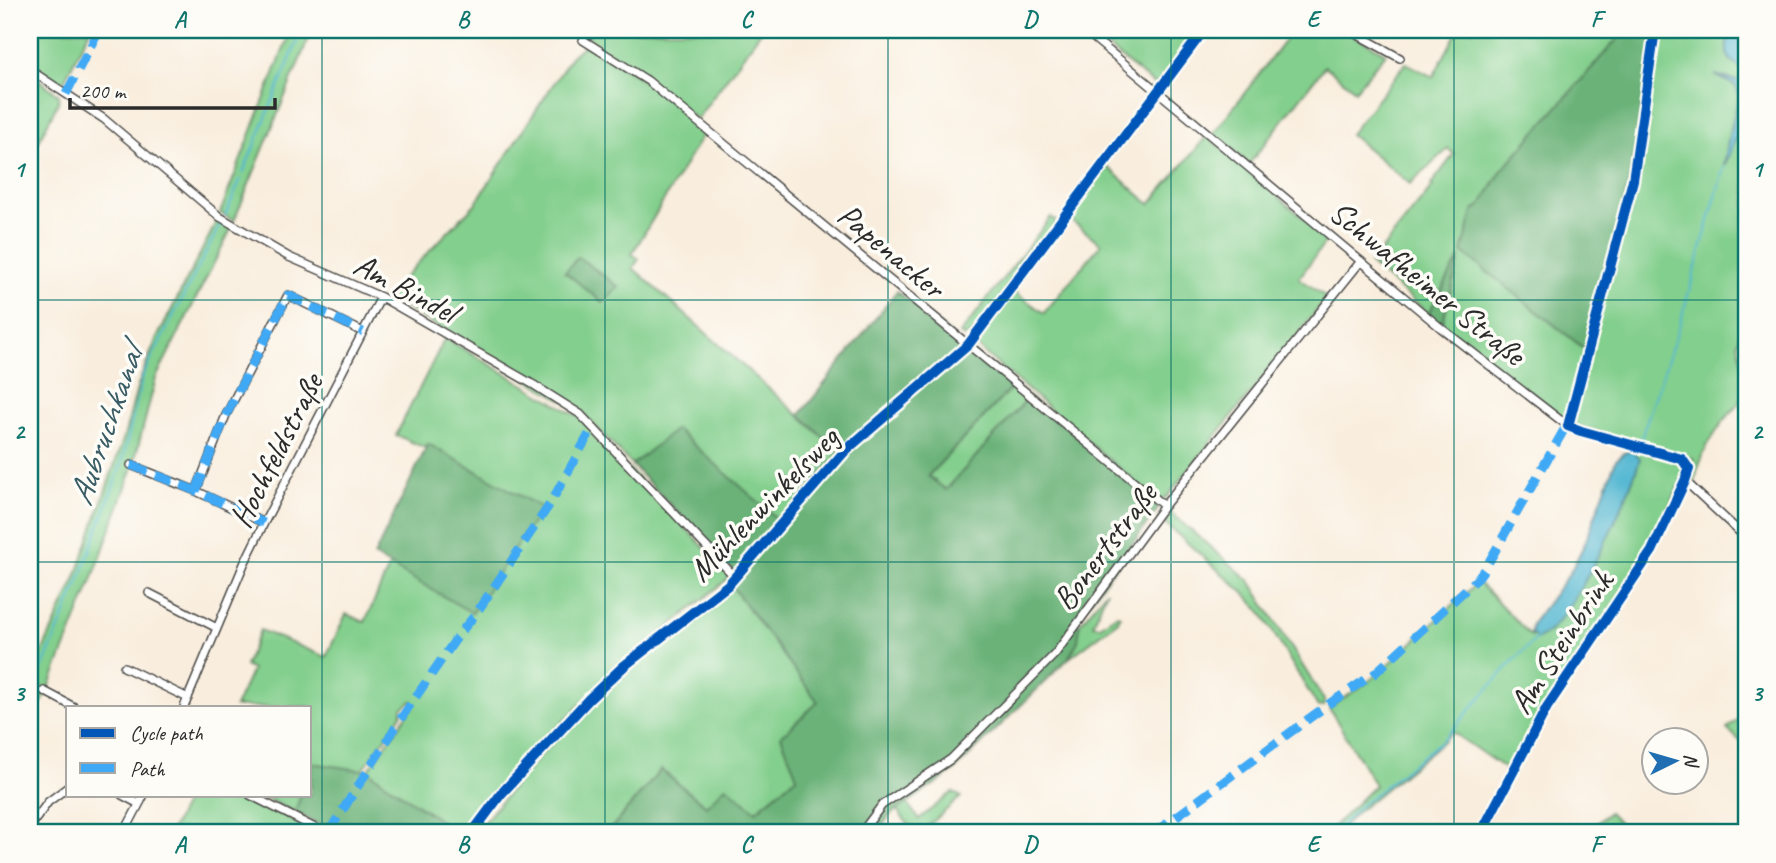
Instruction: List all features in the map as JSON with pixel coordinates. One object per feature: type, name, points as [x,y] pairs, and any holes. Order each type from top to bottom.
[{"type":"street","name":"Schwafheimer Straße","points":[[1084,30],[1441,328],[1568,426],[1682,459],[1689,468],[1685,481],[1746,538]]},
{"type":"street","name":"Mühlenwinkelsweg","points":[[472,833],[501,794],[589,699],[624,666],[728,585],[845,452],[968,345],[1204,30]]},
{"type":"street","points":[[1349,30],[1399,58]]},
{"type":"street","name":"Papenacker","points":[[583,40],[649,81],[1164,506]]},
{"type":"street","name":"Am Bindel","points":[[30,70],[104,119],[220,217],[289,257],[381,297],[580,414],[734,577]]},
{"type":"street","name":"Bonertstraße","points":[[861,833],[882,805],[951,759],[1055,654],[1164,506],[1360,261]]},
{"type":"street","points":[[196,491],[225,416],[288,295],[363,332]]},
{"type":"street","name":"Hochfeldstraße","points":[[184,706],[264,523],[381,297]]},
{"type":"street","points":[[131,465],[196,491],[264,523]]},
{"type":"street","name":"Am Steinbrink","points":[[1481,833],[1547,708],[1652,551],[1685,481]]},
{"type":"street","points":[[149,593],[217,628]]},
{"type":"street","points":[[124,667],[188,698]]},
{"type":"street","points":[[44,691],[72,706]]},
{"type":"street","points":[[30,827],[48,802],[66,788]]},
{"type":"street","points":[[124,796],[139,804]]},
{"type":"street","points":[[135,833],[125,831],[143,796]]},
{"type":"street","points":[[252,796],[325,833]]},
{"type":"green space","points":[[30,30],[90,30],[61,87],[30,65]]},
{"type":"green space","points":[[291,30],[312,30],[234,221],[220,213]]},
{"type":"green space","points":[[591,30],[762,30],[697,119],[591,42],[588,36]]},
{"type":"green space","points":[[1087,30],[1201,30],[1156,86]]},
{"type":"green space","points":[[1293,30],[1344,30],[1386,53],[1355,90],[1325,66],[1249,164],[1213,134]]},
{"type":"green space","points":[[1458,30],[1746,30],[1746,315],[1738,343],[1746,382],[1739,403],[1707,446],[1695,484],[1692,477],[1694,459],[1570,424],[1442,325],[1370,264],[1433,186],[1431,185],[1454,154],[1448,149],[1410,184],[1350,134],[1406,63],[1433,77]]},
{"type":"green space","points":[[1625,30],[1654,30],[1630,179],[1586,350],[1462,252],[1473,211],[1481,205],[1502,170]]},
{"type":"green space","points":[[585,44],[645,81],[705,131],[632,254],[639,259],[633,268],[840,452],[780,522],[676,430],[632,465],[581,411],[386,296],[475,204],[571,57]],"holes":[[[578,257],[619,287],[565,273]]]},
{"type":"green space","points":[[30,73],[59,95],[58,103],[30,158]]},
{"type":"green space","points":[[1207,136],[1328,239],[1299,278],[1327,298],[1167,497],[1158,501],[974,344],[1013,291],[1044,313],[1101,244],[1067,217],[1105,165],[1150,204]]},
{"type":"green space","points":[[1051,217],[1057,222],[973,334],[964,337],[960,334]]},
{"type":"green space","points":[[218,219],[232,227],[156,378],[132,470],[90,586],[48,690],[30,682],[30,678],[75,580],[124,437],[138,385],[156,340]]},
{"type":"green space","points":[[578,257],[619,287],[603,303],[565,272]]},
{"type":"green space","points":[[1460,257],[1442,325],[1428,314]]},
{"type":"green space","points":[[897,291],[1014,385],[928,476],[946,490],[1029,397],[1157,501],[1158,509],[1075,622],[1080,626],[1078,641],[1068,659],[954,771],[891,814],[877,833],[607,833],[661,770],[706,806],[726,786],[756,811],[797,777],[781,736],[818,702],[731,585],[739,577],[632,465],[676,429],[783,524],[840,452],[800,415]]},
{"type":"green space","points":[[445,338],[579,417],[728,572],[729,578],[615,671],[538,746],[467,833],[458,833],[368,771],[413,706],[412,701],[402,708],[402,714],[362,771],[312,764],[312,706],[235,706],[252,670],[245,666],[260,630],[326,657],[346,614],[365,622],[390,565],[472,613],[541,508],[428,444],[425,448],[396,435]]},
{"type":"green space","points":[[1014,385],[1029,397],[946,490],[928,476]]},
{"type":"green space","points":[[428,444],[542,508],[472,613],[374,556]]},
{"type":"green space","points":[[1630,448],[1681,462],[1686,470],[1684,476],[1649,550],[1510,772],[1452,732],[1357,812],[1337,833],[1327,833],[1375,785],[1329,708],[1376,676],[1478,582],[1531,636],[1550,617],[1603,531]]},
{"type":"green space","points":[[1167,510],[1250,581],[1324,700],[1324,706],[1318,707],[1261,612],[1244,593],[1159,518],[1163,511]]},
{"type":"green space","points":[[731,585],[818,702],[798,777],[755,811],[706,806],[661,770],[607,833],[475,833],[548,748],[606,687]]},
{"type":"green space","points":[[1107,590],[1093,625],[1100,626],[1116,615],[1120,616],[1118,621],[1068,659],[1078,641],[1079,625]]},
{"type":"green space","points":[[30,686],[46,695],[30,723]]},
{"type":"green space","points":[[1746,713],[1746,746],[1727,729]]},
{"type":"green space","points":[[312,763],[368,771],[458,833],[334,833],[295,812],[301,796],[312,796]]},
{"type":"green space","points":[[953,792],[961,797],[926,828],[929,833],[915,833],[897,810],[907,803],[919,819]]},
{"type":"green space","points":[[188,796],[244,796],[320,833],[170,833]]},
{"type":"green space","points":[[261,796],[301,796],[295,812]]},
{"type":"green space","points":[[1609,812],[1630,833],[1586,833]]},
{"type":"water","points":[[1730,30],[1746,30],[1746,71],[1733,63],[1728,55]]},
{"type":"water","points":[[1715,75],[1737,81],[1746,80],[1740,125],[1724,167],[1739,97],[1736,86]]},
{"type":"water","points":[[1632,451],[1640,458],[1598,558],[1566,610],[1551,629],[1537,639],[1531,633],[1532,624],[1571,571],[1585,543],[1616,460]]},
{"type":"waterway","points":[[243,173],[302,30]]},
{"type":"waterway","points":[[1639,444],[1679,327],[1724,167]]},
{"type":"waterway","name":"Aubruchkanal","points":[[225,216],[241,178]]},
{"type":"waterway","name":"Aubruchkanal","points":[[30,697],[79,581],[122,462],[143,375],[222,221]]},
{"type":"waterway","points":[[1334,833],[1360,806],[1444,739],[1512,662],[1537,638]]},
{"type":"marked path","points":[[66,94],[99,30]]},
{"type":"marked path","points":[[196,491],[226,415],[288,295],[363,332]]},
{"type":"marked path","points":[[1154,833],[1330,703],[1374,674],[1476,580],[1569,421]]},
{"type":"marked path","points":[[328,833],[406,711],[550,504],[593,427]]},
{"type":"marked path","points":[[131,465],[196,491],[264,523]]},
{"type":"cycle path","points":[[472,833],[501,794],[589,699],[624,666],[728,585],[845,451],[968,345],[1204,30]]},
{"type":"cycle path","points":[[1481,833],[1547,707],[1652,551],[1689,469],[1682,459],[1568,426],[1633,180],[1655,30]]}]
